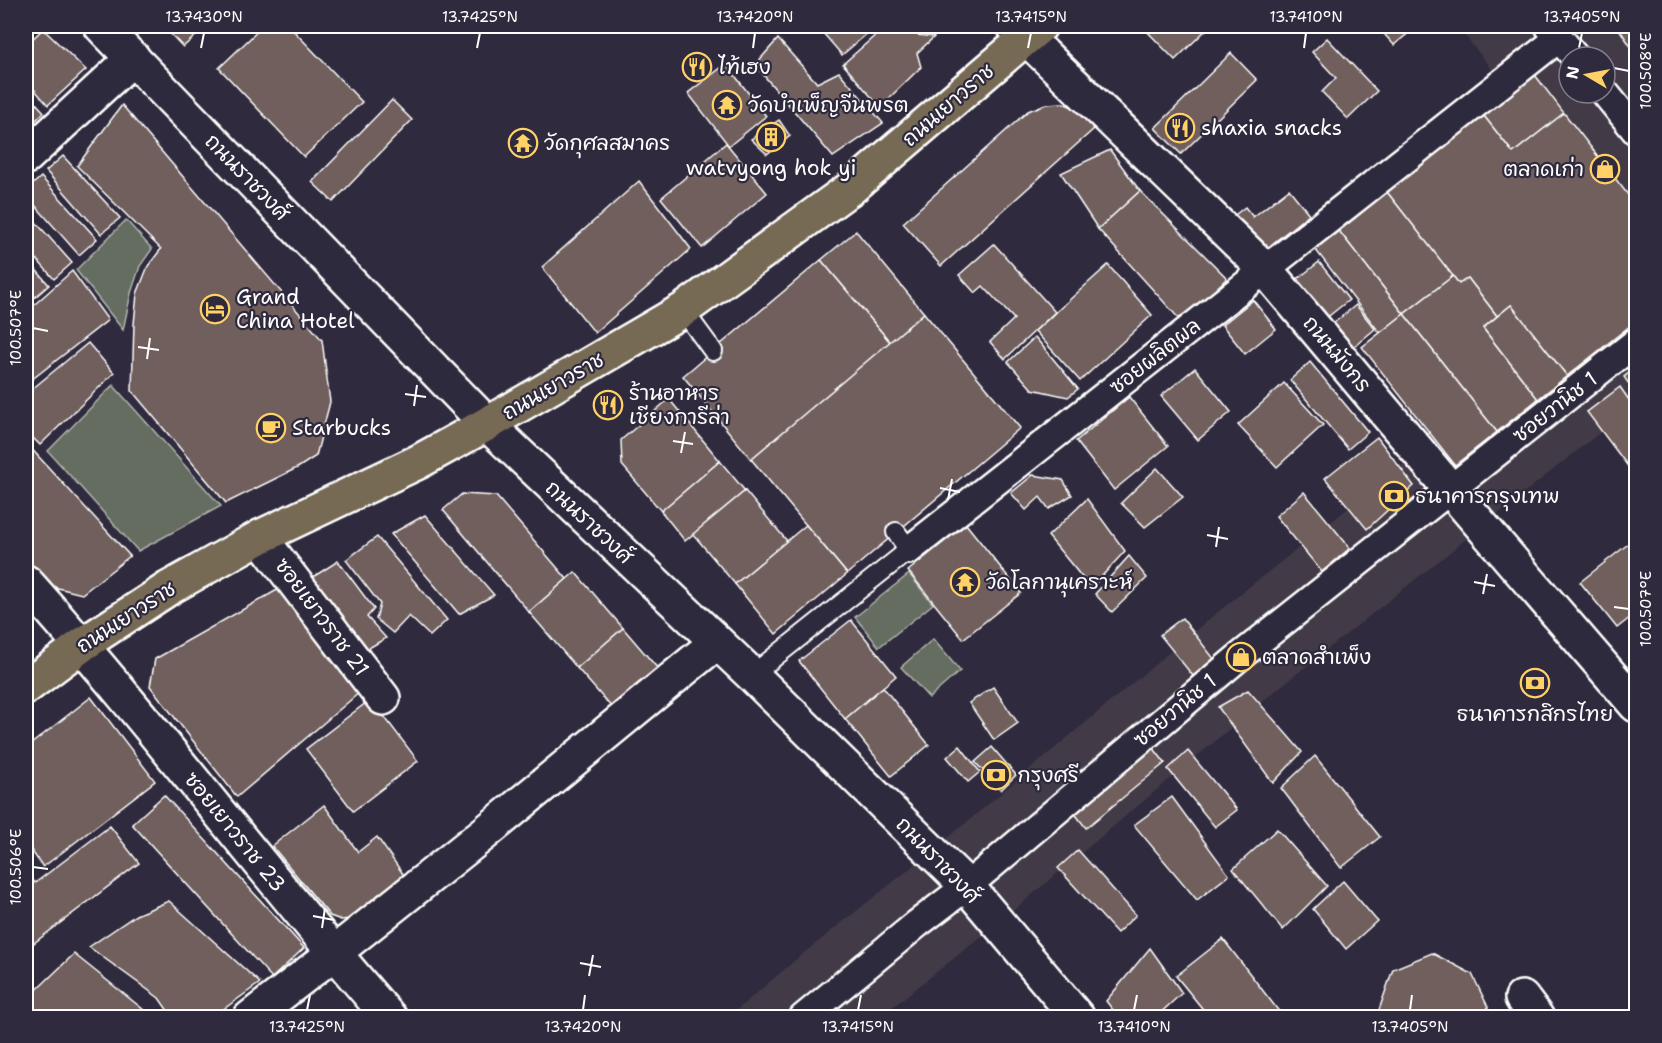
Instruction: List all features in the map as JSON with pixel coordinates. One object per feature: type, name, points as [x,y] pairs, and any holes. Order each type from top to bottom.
[{"type":"main road","name":"ถนนเยาวราช","points":[[26,687],[82,645],[169,588],[260,537],[418,462],[682,310],[851,188],[1027,30]]},
{"type":"street","name":"ถนนราชวงศ์","points":[[101,26],[487,424],[752,675],[967,886],[1078,1017]]},
{"type":"street","name":"ถนนมังกร","points":[[1027,30],[1265,269],[1636,705]]},
{"type":"street","name":"ซอยผลิตผล","points":[[902,542],[1265,269],[1561,40]]},
{"type":"street","points":[[26,157],[133,58]]},
{"type":"street","points":[[1615,105],[1636,131]]},
{"type":"street","name":"ซอยวานิช 1","points":[[803,1017],[967,886],[1239,657],[1636,342]]},
{"type":"street","name":"ซอยเยาวราช 21","points":[[260,537],[383,698]]},
{"type":"street","name":"ซอยเยาวราช 23","points":[[26,582],[82,645],[334,953],[390,1017]]},
{"type":"street","points":[[250,1017],[486,832],[717,642]]},
{"type":"lane","points":[[682,310],[713,351]]},
{"type":"lane","name":"ซอยผลิตผล","points":[[752,675],[902,542]]},
{"type":"shaded area","name":"ตลาดเก่า","points":[[1457,26],[1636,26],[1636,246],[1506,87]]},
{"type":"shaded area","points":[[126,220],[152,249],[140,266],[123,330],[76,270]]},
{"type":"shaded area","name":"ตลาดสำเพ็ง","points":[[1636,279],[1636,404],[1270,695],[997,924],[880,1017],[727,1018],[805,952],[937,847],[1209,619]]},
{"type":"shaded area","points":[[113,385],[221,506],[138,551],[48,451]]},
{"type":"shaded area","points":[[909,574],[933,604],[879,647],[855,617]]},
{"type":"shaded area","points":[[933,639],[960,671],[929,698],[901,667]]},
{"type":"building","points":[[163,26],[207,26],[183,47]]},
{"type":"building","points":[[263,26],[289,26],[362,102],[304,157],[219,68]]},
{"type":"building","points":[[817,26],[876,26],[842,55]]},
{"type":"building","points":[[886,26],[914,26],[910,29],[918,35],[934,37],[917,53],[921,67],[880,107],[843,64]]},
{"type":"building","points":[[1142,26],[1210,26],[1175,60]]},
{"type":"building","points":[[1377,26],[1417,26],[1394,45]]},
{"type":"building","points":[[1617,26],[1636,26],[1636,54]]},
{"type":"building","points":[[43,29],[86,70],[48,105],[26,80],[26,45]]},
{"type":"building","points":[[1327,38],[1377,91],[1348,119],[1322,92],[1336,78],[1312,52]]},
{"type":"building","points":[[778,39],[817,83],[839,72],[883,123],[833,157],[755,65]]},
{"type":"building","points":[[1231,53],[1257,80],[1181,154],[1155,128]]},
{"type":"building","name":"วัดบำเพ็ญจีนพรต","points":[[726,64],[766,116],[729,146],[688,93]]},
{"type":"building","points":[[1535,75],[1564,113],[1513,153],[1484,116]]},
{"type":"building","points":[[26,92],[44,112],[26,130]]},
{"type":"building","points":[[392,100],[412,120],[333,202],[312,182]]},
{"type":"building","points":[[1063,103],[1077,109],[1094,129],[941,266],[903,223],[1028,111],[1046,104]]},
{"type":"building","name":"Grand China Hotel","points":[[122,105],[322,340],[330,402],[316,456],[299,467],[226,503],[132,391],[137,294],[148,266],[161,249],[77,166]]},
{"type":"building","points":[[1564,113],[1636,205],[1636,321],[1567,376],[1511,305],[1497,316],[1468,278],[1459,284],[1387,192],[1484,116],[1513,153]]},
{"type":"building","name":"watvyong hok yi","points":[[779,120],[790,136],[767,154],[751,139]]},
{"type":"building","points":[[726,143],[767,193],[702,248],[661,198]]},
{"type":"building","points":[[1110,150],[1140,191],[1098,229],[1061,173]]},
{"type":"building","points":[[63,156],[120,218],[101,234],[46,171]]},
{"type":"building","points":[[41,177],[97,239],[79,255],[26,195],[26,190]]},
{"type":"building","points":[[639,181],[691,249],[595,333],[542,267]]},
{"type":"building","points":[[1289,189],[1309,214],[1260,254],[1231,218],[1245,207],[1253,217]]},
{"type":"building","points":[[1140,191],[1227,278],[1182,322],[1098,229]]},
{"type":"building","points":[[1387,192],[1453,276],[1404,314],[1339,231]]},
{"type":"building","points":[[26,211],[72,263],[54,279],[26,247]]},
{"type":"building","points":[[856,231],[924,313],[890,342],[821,260]]},
{"type":"building","points":[[1339,231],[1404,314],[1380,333],[1315,249]]},
{"type":"building","points":[[994,244],[1055,312],[1005,359],[990,342],[1014,319],[983,286],[975,293],[959,275]]},
{"type":"building","points":[[26,258],[49,285],[26,305]]},
{"type":"building","points":[[821,260],[890,342],[751,459],[683,376]]},
{"type":"building","points":[[1319,262],[1349,300],[1320,323],[1290,285]]},
{"type":"building","points":[[1108,265],[1152,315],[1080,381],[1035,331]]},
{"type":"building","points":[[72,271],[108,320],[26,384],[26,312]]},
{"type":"building","points":[[1453,276],[1459,284],[1468,278],[1497,316],[1483,328],[1538,399],[1497,432],[1404,314]]},
{"type":"building","points":[[1253,300],[1276,329],[1245,354],[1222,325]]},
{"type":"building","points":[[1356,305],[1375,329],[1350,350],[1330,326]]},
{"type":"building","points":[[1511,305],[1567,376],[1538,399],[1483,328]]},
{"type":"building","points":[[924,313],[1020,428],[847,574],[751,459]]},
{"type":"building","points":[[1404,314],[1497,432],[1455,465],[1362,347]]},
{"type":"building","points":[[1035,337],[1078,389],[1068,397],[1032,389],[1008,362]]},
{"type":"building","points":[[88,343],[114,373],[40,445],[26,431],[26,394]]},
{"type":"building","points":[[1310,362],[1368,432],[1348,449],[1290,380]]},
{"type":"building","points":[[1636,367],[1636,394],[1624,377]]},
{"type":"building","points":[[1195,368],[1231,412],[1198,440],[1161,396]]},
{"type":"building","points":[[1284,383],[1323,425],[1277,467],[1238,425]]},
{"type":"building","points":[[1620,387],[1636,410],[1636,477],[1587,412]]},
{"type":"building","points":[[1129,397],[1168,446],[1114,490],[1076,441]]},
{"type":"building","points":[[669,399],[720,461],[661,511],[622,465],[621,440]]},
{"type":"building","points":[[1377,437],[1414,486],[1367,529],[1325,478]]},
{"type":"building","points":[[26,443],[130,556],[82,594],[46,585],[26,562]]},
{"type":"building","points":[[720,461],[745,491],[685,541],[661,511]]},
{"type":"building","points":[[1157,468],[1183,497],[1145,527],[1121,503]]},
{"type":"building","points":[[1033,475],[1063,480],[1072,495],[1049,509],[1040,497],[1026,510],[1011,493]]},
{"type":"building","points":[[745,491],[787,541],[735,584],[693,534]]},
{"type":"building","points":[[1304,492],[1350,548],[1322,572],[1276,516]]},
{"type":"building","points":[[462,494],[496,496],[567,579],[529,612],[443,510]]},
{"type":"building","points":[[1087,499],[1125,551],[1091,588],[1048,536]]},
{"type":"building","points":[[425,515],[494,595],[459,614],[391,534]]},
{"type":"building","name":"วัดโลกานุเคราะห์","points":[[966,524],[1021,593],[963,639],[908,571]]},
{"type":"building","points":[[806,525],[847,574],[776,634],[735,584]]},
{"type":"building","points":[[377,537],[447,620],[430,636],[409,616],[393,633],[376,619],[380,604],[346,560]]},
{"type":"building","points":[[1632,541],[1636,547],[1636,613],[1617,628],[1580,582]]},
{"type":"building","points":[[1129,556],[1147,578],[1112,612],[1095,594]]},
{"type":"building","points":[[338,561],[374,609],[367,617],[386,638],[357,655],[302,584]]},
{"type":"building","points":[[575,572],[623,628],[577,668],[529,612]]},
{"type":"building","points":[[279,589],[360,692],[237,797],[150,686],[155,659]]},
{"type":"building","points":[[1182,618],[1215,660],[1193,676],[1160,635]]},
{"type":"building","points":[[851,620],[896,676],[845,719],[799,661]]},
{"type":"building","points":[[623,628],[659,670],[613,709],[577,668]]},
{"type":"building","points":[[883,687],[929,745],[891,776],[845,719]]},
{"type":"building","points":[[993,687],[1018,723],[994,740],[969,703]]},
{"type":"building","points":[[1248,690],[1302,752],[1273,783],[1218,707]]},
{"type":"building","points":[[91,697],[155,781],[43,867],[26,843],[26,748]]},
{"type":"building","points":[[371,699],[418,761],[353,811],[306,749]]},
{"type":"building","points":[[960,746],[980,772],[968,782],[947,757]]},
{"type":"building","points":[[1152,746],[1165,763],[1086,828],[1073,811]]},
{"type":"building","points":[[992,747],[1016,775],[1001,790],[975,762]]},
{"type":"building","points":[[1188,751],[1237,810],[1215,827],[1168,769]]},
{"type":"building","points":[[1315,756],[1380,837],[1341,868],[1281,788]]},
{"type":"building","points":[[164,795],[304,948],[272,978],[132,824]]},
{"type":"building","points":[[1172,797],[1229,875],[1197,900],[1134,825]]},
{"type":"building","points":[[324,805],[358,852],[377,837],[406,878],[351,919],[341,920],[330,916],[272,846]]},
{"type":"building","points":[[110,826],[139,863],[26,949],[26,871],[35,883]]},
{"type":"building","points":[[1277,829],[1327,886],[1283,930],[1233,869]]},
{"type":"building","points":[[1078,850],[1136,915],[1117,933],[1058,868]]},
{"type":"building","points":[[1343,881],[1377,921],[1346,949],[1313,909]]},
{"type":"building","points":[[169,901],[260,983],[211,1018],[173,1018],[159,998],[89,947],[136,915]]},
{"type":"building","points":[[1223,939],[1284,1018],[1210,1018],[1176,976]]},
{"type":"building","points":[[1150,948],[1182,993],[1155,1018],[1119,1018],[1106,1001]]},
{"type":"building","points":[[1432,953],[1472,974],[1488,1007],[1484,1018],[1380,1018],[1378,1013],[1393,969]]},
{"type":"building","points":[[74,954],[144,1010],[149,1018],[40,1018],[26,1000]]},
{"type":"place","name":"ไท้เฮง","points":[[697,67]]},
{"type":"place","name":"วัดบำเพ็ญจีนพรต","points":[[727,105]]},
{"type":"place","name":"shaxia snacks","points":[[1180,128]]},
{"type":"place","name":"watvyong hok yi","points":[[771,137]]},
{"type":"place","name":"วัดกุศลสมาคร","points":[[523,143]]},
{"type":"place","name":"ตลาดเก่า","points":[[1605,169]]},
{"type":"place","name":"Grand China Hotel","points":[[215,309]]},
{"type":"place","name":"ร้านอาหาร เชียงการีล่า","points":[[608,405]]},
{"type":"place","name":"Starbucks","points":[[271,428]]},
{"type":"place","name":"ธนาคารกรุงเทพ","points":[[1394,496]]},
{"type":"place","name":"วัดโลกานุเคราะห์","points":[[965,582]]},
{"type":"place","name":"ตลาดสำเพ็ง","points":[[1241,657]]},
{"type":"place","name":"ธนาคารกสิกรไทย","points":[[1535,683]]},
{"type":"place","name":"กรุงศรี","points":[[996,775]]}]
